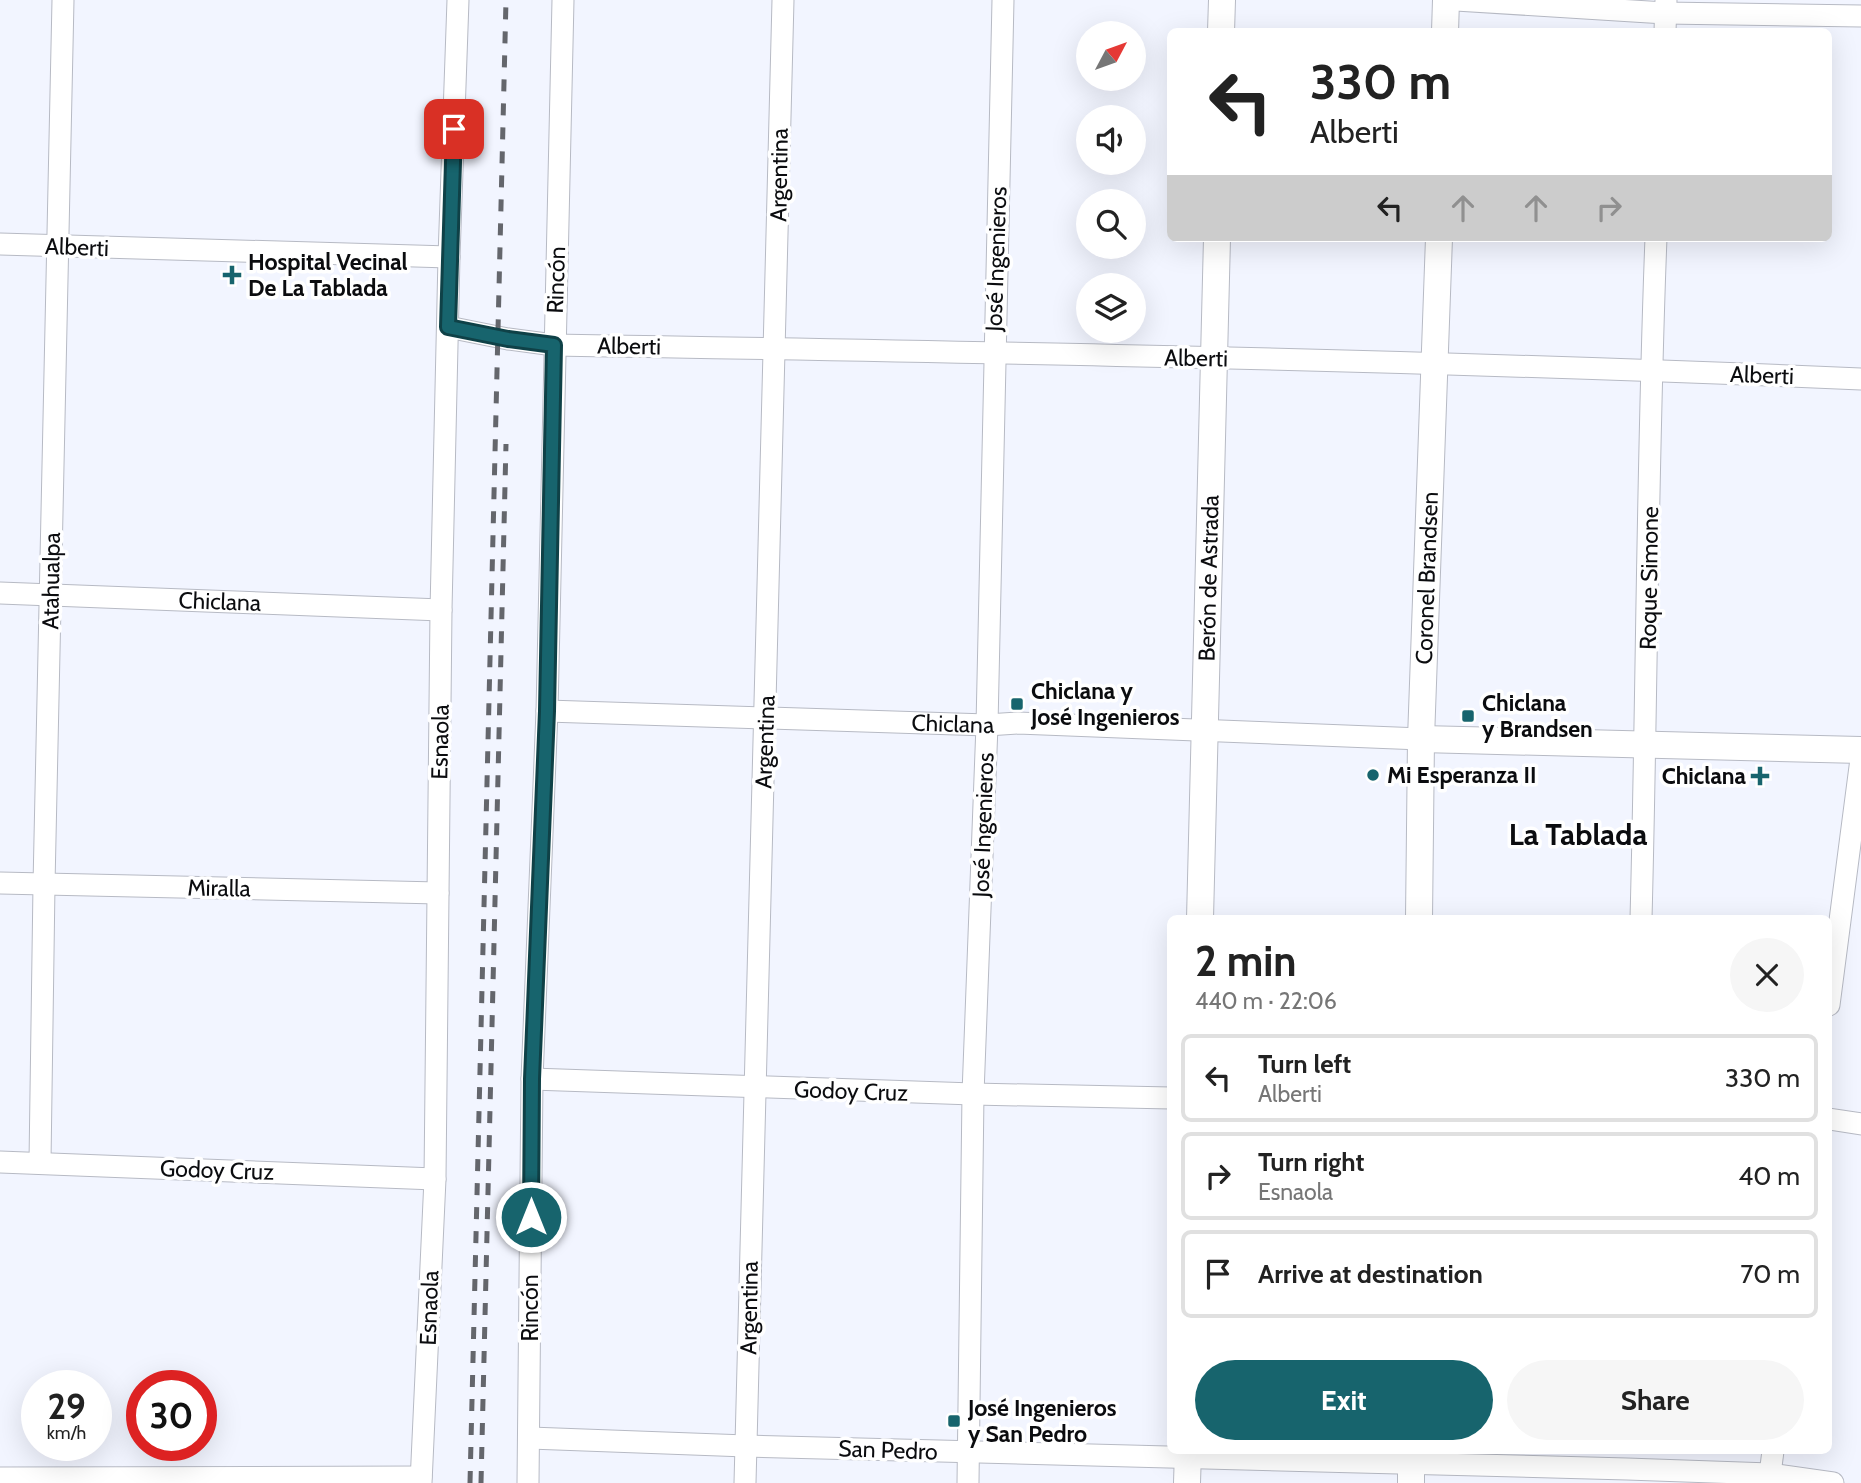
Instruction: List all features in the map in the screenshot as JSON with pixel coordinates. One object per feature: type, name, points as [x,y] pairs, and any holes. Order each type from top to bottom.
[{"type":"street","name":"Atahualpa","points":[[40,1162],[63,0]]},
{"type":"street","name":"Esnaola","points":[[421,1480],[435,1179],[441,610],[458,0]]},
{"type":"street","name":"Rincón","points":[[528,1483],[532,1079],[547,711],[563,0]]},
{"type":"street","name":"Argentina","points":[[745,1483],[783,0]]},
{"type":"street","name":"José Ingenieros","points":[[968,1483],[973,1094],[987,724],[993,353],[1003,0]]},
{"type":"street","points":[[1221,28],[1222,0]]},
{"type":"street","points":[[1445,28],[1446,0]]},
{"type":"street","points":[[1456,0],[1665,15],[1861,16]]},
{"type":"street","name":"Berón de Astrada","points":[[1200,915],[1217,242]]},
{"type":"street","name":"Coronel Brandsen","points":[[1419,915],[1420,739],[1439,242]]},
{"type":"street","name":"Roque Simone","points":[[1641,915],[1656,242]]},
{"type":"street","name":"Alberti","points":[[0,244],[449,257]]},
{"type":"street","name":"Alberti","points":[[448,327],[554,345],[1215,358],[1651,370],[1861,379]]},
{"type":"street","name":"Chiclana","points":[[0,593],[441,610]]},
{"type":"street","name":"Chiclana","points":[[547,711],[1861,750]]},
{"type":"street","points":[[1832,982],[1861,759]]},
{"type":"street","name":"Miralla","points":[[0,883],[438,893]]},
{"type":"street","name":"Godoy Cruz","points":[[532,1079],[754,1088],[1167,1098]]},
{"type":"street","points":[[1832,1119],[1861,1124]]},
{"type":"street","name":"Godoy Cruz","points":[[0,1162],[435,1179]]},
{"type":"street","name":"San Pedro","points":[[530,1438],[969,1452],[1187,1464],[1627,1468],[1770,1474],[1833,1483]]},
{"type":"street","points":[[1770,1474],[1773,1454]]},
{"type":"street","points":[[0,1478],[25,1481],[421,1480]]},
{"type":"railway","points":[[470,1483],[506,0]]},
{"type":"railway","points":[[481,1483],[506,444]]},
{"type":"place","name":"Hospital Vecinal De La Tablada","points":[[232,275]]},
{"type":"place","name":"Chiclana y José Ingenieros","points":[[1017,704]]},
{"type":"place","name":"Chiclana y Brandsen","points":[[1468,716]]},
{"type":"place","name":"Mi Esperanza II","points":[[1373,775]]},
{"type":"place","name":"Chiclana","points":[[1760,776]]},
{"type":"place","name":"José Ingenieros y San Pedro","points":[[954,1421]]},
{"type":"district","name":"La Tablada","points":[[1578,834]]},
{"type":"route","points":[[454,129],[448,327],[554,345],[547,711],[532,1079],[531,1217]]}]
